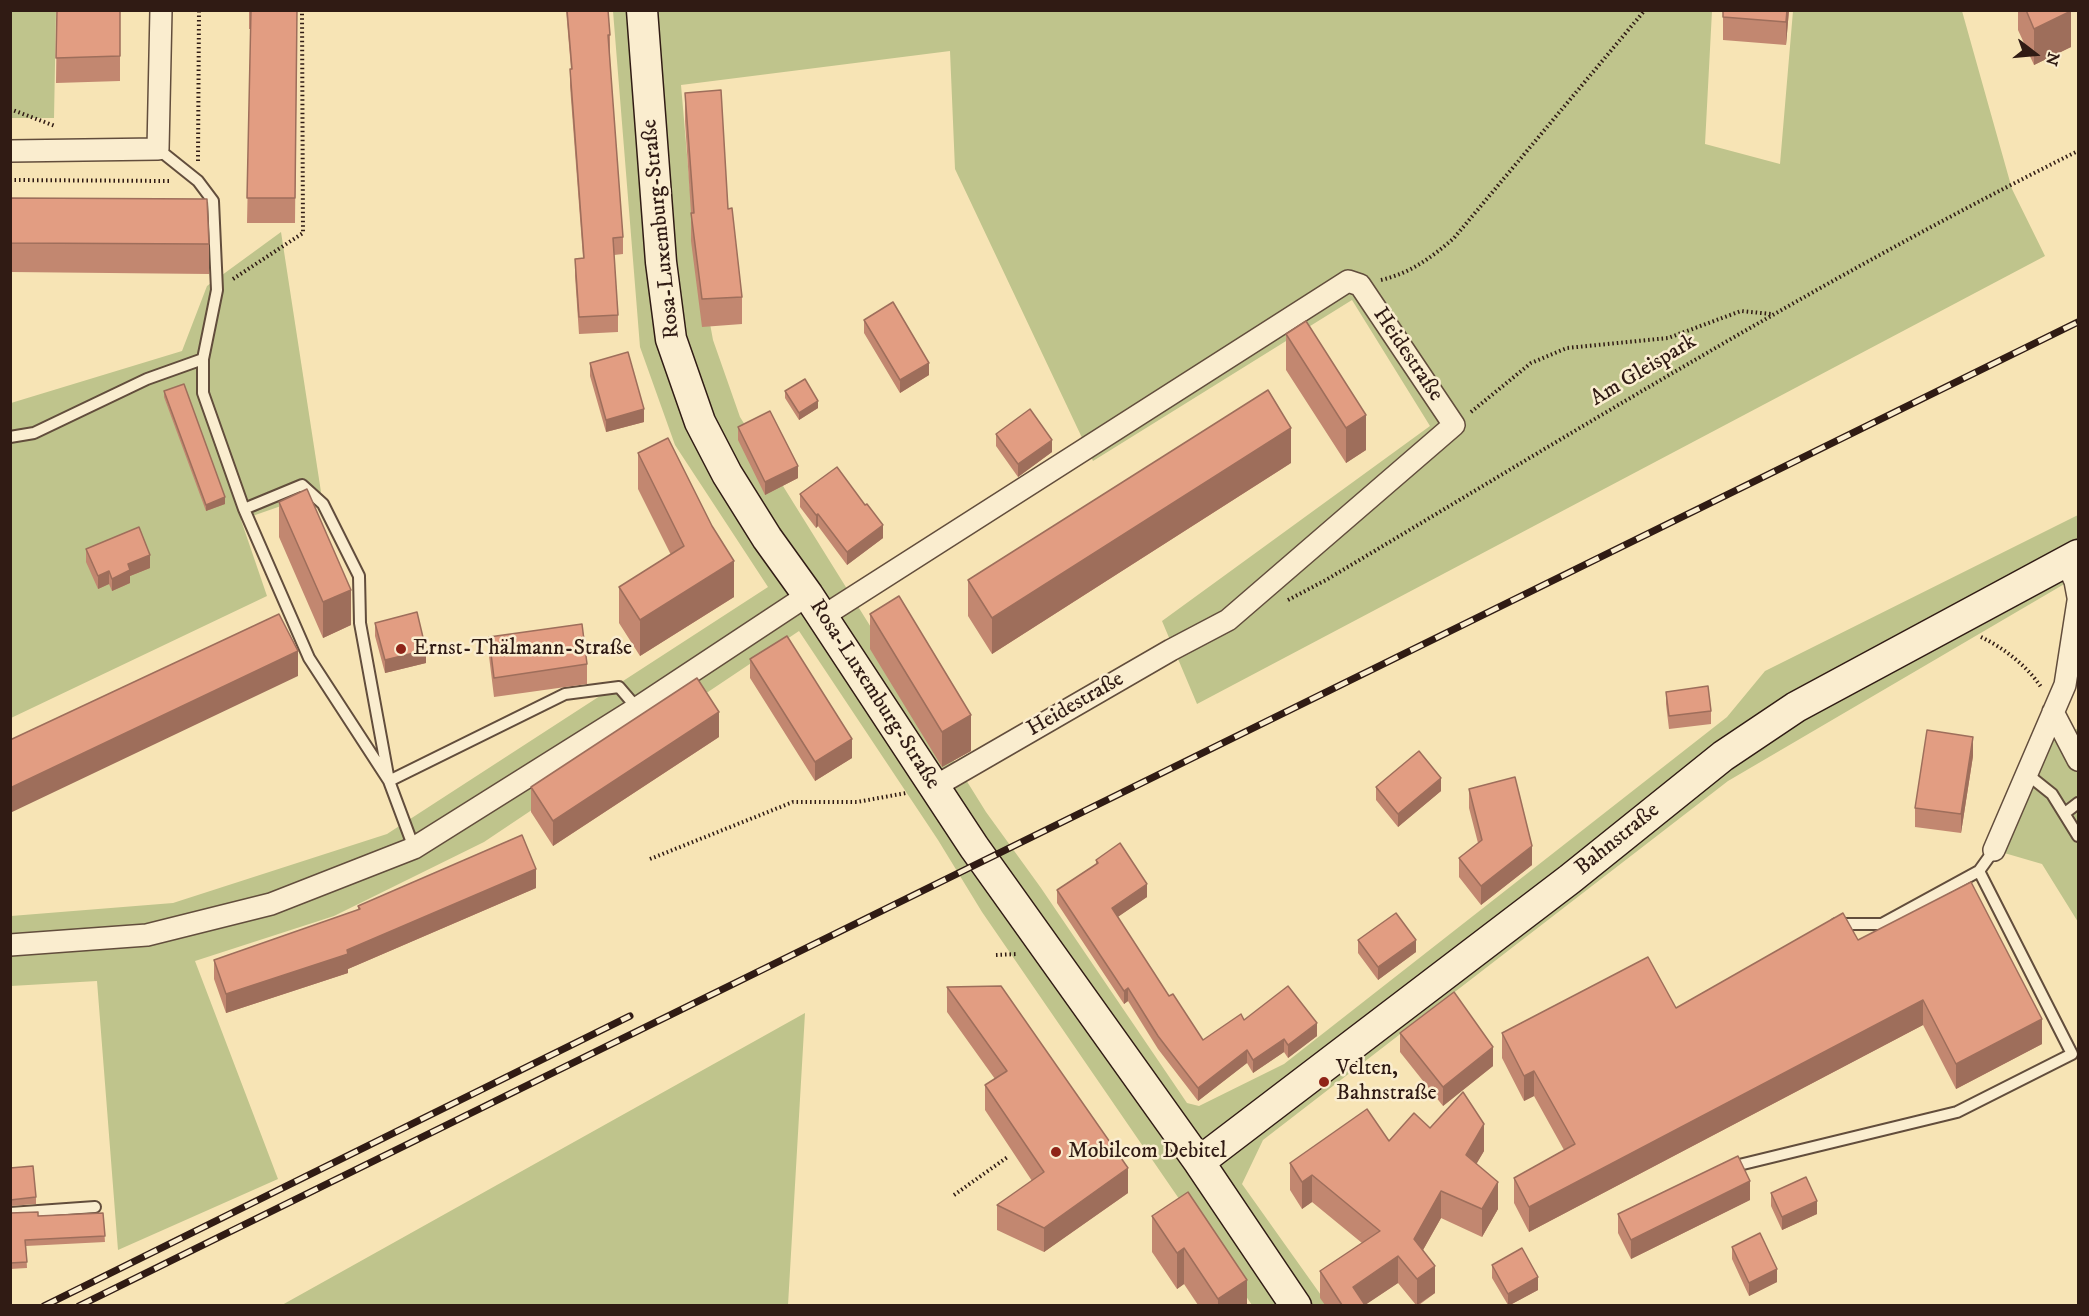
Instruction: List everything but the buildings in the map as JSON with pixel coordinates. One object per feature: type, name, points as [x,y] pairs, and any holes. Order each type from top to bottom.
[{"type":"main road","name":"Rosa-Luxemburg-Straße","points":[[642,10],[661,262],[671,339],[700,422],[727,474],[767,538],[815,606],[934,787],[988,867],[1199,1162],[1296,1305]]},
{"type":"main road","name":"Bahnstraße","points":[[1199,1162],[1570,879],[1723,756],[1796,707],[2072,559]]},
{"type":"street","points":[[10,151],[158,149],[161,10]]},
{"type":"street","name":"Heidestraße","points":[[815,606],[1348,281],[1360,285],[1455,426],[1228,620],[1171,650],[934,787]]},
{"type":"street","name":"Bahnstraße","points":[[1994,850],[2064,685],[2079,599],[2072,559]]},
{"type":"street","points":[[10,945],[147,935],[271,904],[414,848],[637,708],[815,606]]},
{"type":"street","points":[[2054,712],[2079,760]]},
{"type":"lane","points":[[158,149],[198,181],[213,201],[217,290],[203,359],[203,393],[244,509],[309,658],[389,780]]},
{"type":"lane","points":[[10,437],[34,433],[147,380],[203,359]]},
{"type":"lane","points":[[244,509],[302,485],[323,504],[359,576],[360,623],[389,780],[414,848]]},
{"type":"lane","points":[[389,780],[565,694],[619,687],[637,708]]},
{"type":"lane","points":[[2026,774],[2052,794],[2079,836]]},
{"type":"lane","points":[[2065,813],[2079,803]]},
{"type":"lane","points":[[1828,928],[1837,923],[1882,924],[1979,871],[1994,850]]},
{"type":"lane","points":[[1739,1165],[1958,1112],[2072,1054],[1979,871]]},
{"type":"lane","points":[[10,1213],[95,1207]]},
{"type":"path","points":[[217,290],[303,233],[302,10]]},
{"type":"path","points":[[1360,285],[1396,277],[1426,262],[1455,238],[1645,10]]},
{"type":"path","points":[[10,109],[55,126]]},
{"type":"path","points":[[44,126],[66,126]]},
{"type":"path","name":"Am Gleispark","points":[[1280,604],[1326,580],[1771,314],[2011,184],[2079,151]]},
{"type":"path","points":[[1455,426],[1531,363],[1567,348],[1668,338],[1742,311],[1771,314]]},
{"type":"path","points":[[1976,635],[2025,668],[2040,685],[2054,712]]},
{"type":"path","points":[[650,860],[793,802],[858,802],[934,787]]},
{"type":"path","points":[[954,1195],[1009,1156]]},
{"type":"green space","points":[[11,10],[56,11],[54,118],[11,118]]},
{"type":"green space","points":[[613,11],[1712,11],[1705,144],[1780,164],[1793,11],[1962,11],[2012,189],[2045,256],[1197,704],[1162,621],[1430,426],[1352,300],[1093,461],[955,169],[950,51],[681,85],[694,236],[713,340],[740,417],[986,812],[1041,888],[1187,1103],[1199,1106],[1284,1064],[1727,717],[1765,671],[2078,515],[2078,576],[1728,781],[1263,1140],[1242,1184],[1328,1305],[1252,1305],[982,912],[938,840],[799,631],[484,842],[334,916],[195,961],[278,1179],[118,1250],[97,981],[11,986],[11,916],[173,903],[387,834],[768,587],[675,445],[640,347]]},
{"type":"green space","points":[[281,232],[321,492],[241,520],[267,596],[11,718],[11,403],[182,351],[207,286]]},
{"type":"green space","points":[[2053,712],[2066,735],[2078,728],[2078,922],[2042,864],[1994,850]]},
{"type":"green space","points":[[805,1013],[788,1305],[282,1305]]},
{"type":"railway","points":[[79,1306],[2078,322]]},
{"type":"railway","points":[[44,1306],[630,1016]]},
{"type":"place","name":"Ernst-Thälmann-Straße","points":[[401,649]]},
{"type":"place","name":"Velten, Bahnstraße","points":[[1324,1082]]},
{"type":"place","name":"Mobilcom Debitel","points":[[1056,1152]]}]
